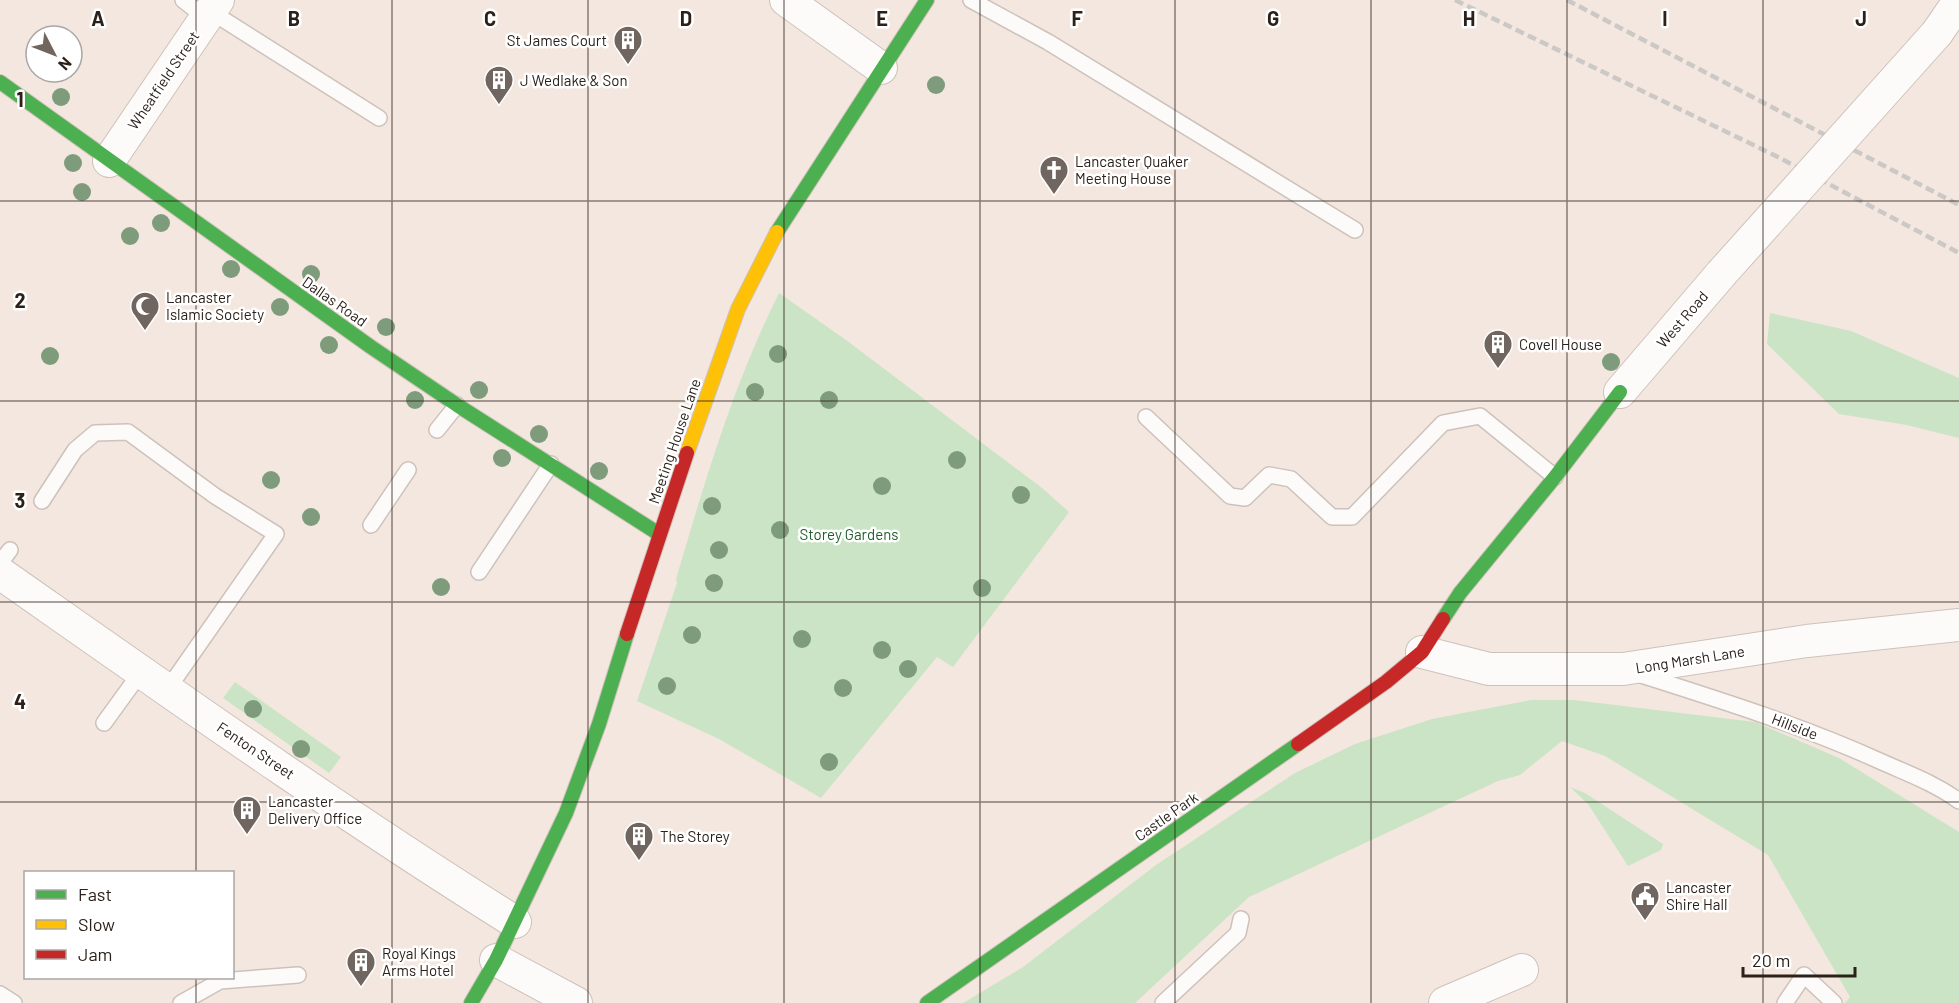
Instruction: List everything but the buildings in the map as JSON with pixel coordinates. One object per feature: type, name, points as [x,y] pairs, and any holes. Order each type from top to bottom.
[{"type":"street","points":[[786,0],[881,68]]},
{"type":"street","name":"Meeting House Lane","points":[[471,1003],[515,922],[566,813],[599,724],[659,534],[738,309],[783,221],[927,0]]},
{"type":"street","name":"West Road","points":[[1422,652],[1460,593],[1555,477],[1620,392],[1721,274],[1937,33],[1959,1]]},
{"type":"street","name":"Wheatfield Street","points":[[109,161],[204,7]]},
{"type":"street","name":"Dallas Road","points":[[0,82],[371,347],[457,405],[659,534]]},
{"type":"street","name":"Fenton Street","points":[[5,562],[141,672],[345,812],[515,922]]},
{"type":"street","name":"Long Marsh Lane","points":[[1422,652],[1489,669],[1623,669],[1807,641],[1959,625]]},
{"type":"street","name":"Castle Park","points":[[927,1003],[1386,682],[1422,652]]},
{"type":"street","points":[[496,960],[576,1003]]},
{"type":"street","points":[[1445,1003],[1522,970]]},
{"type":"lane","points":[[971,0],[1048,42],[1355,230]]},
{"type":"lane","points":[[204,7],[379,118]]},
{"type":"lane","points":[[437,430],[457,405]]},
{"type":"lane","points":[[1146,417],[1230,496],[1245,498],[1269,474],[1291,479],[1332,517],[1352,517],[1443,423],[1480,416],[1555,477]]},
{"type":"lane","points":[[42,501],[75,450],[95,433],[128,432],[215,496],[276,534],[167,690]]},
{"type":"lane","points":[[479,572],[551,464]]},
{"type":"lane","points":[[371,525],[408,470]]},
{"type":"lane","points":[[0,564],[5,562]]},
{"type":"lane","name":"Hillside","points":[[1623,669],[1767,715],[1843,745],[1942,789],[1959,801]]},
{"type":"lane","points":[[104,723],[141,672]]},
{"type":"lane","points":[[1163,1003],[1238,933],[1241,919]]},
{"type":"lane","points":[[181,1003],[220,981],[298,975]]},
{"type":"lane","points":[[1785,1003],[1804,975],[1834,1003]]},
{"type":"lane","points":[[0,994],[14,1003]]},
{"type":"green space","name":"Storey Gardens","points":[[779,293],[846,340],[1042,488],[1069,512],[953,667],[937,657],[821,798],[719,739],[637,701],[677,583],[676,579],[721,434],[748,363]]},
{"type":"green space","points":[[1770,313],[1851,331],[1959,378],[1959,438],[1907,425],[1839,414],[1767,344]]},
{"type":"green space","points":[[235,682],[341,757],[329,773],[223,698]]},
{"type":"green space","points":[[1531,700],[1574,700],[1755,722],[1839,758],[1959,832],[1959,1003],[1845,1003],[1850,997],[1768,855],[1605,756],[1562,741],[1520,775],[1498,781],[1249,897],[1135,1003],[963,1003],[1023,967],[1156,865],[1295,773],[1355,744],[1432,719]]},
{"type":"green space","points":[[1570,787],[1585,793],[1663,844],[1661,850],[1628,866],[1588,804]]},
{"type":"railway","points":[[1455,0],[1774,155],[1959,253]]},
{"type":"railway","points":[[1567,0],[1959,205]]},
{"type":"traffic: fast","points":[[777,232],[927,0]]},
{"type":"traffic: fast","points":[[0,82],[371,347],[457,405],[659,534]]},
{"type":"traffic: fast","points":[[1443,619],[1460,593],[1555,477],[1620,392]]},
{"type":"traffic: fast","points":[[471,1003],[496,960],[566,813],[599,724],[627,634]]},
{"type":"traffic: fast","points":[[927,1003],[1298,744]]},
{"type":"traffic: slow","points":[[687,453],[738,309],[777,232]]},
{"type":"traffic: jam","points":[[627,634],[687,453]]},
{"type":"traffic: jam","points":[[1298,744],[1386,682],[1422,652],[1443,619]]},
{"type":"place","name":"St James Court","points":[[628,66]]},
{"type":"place","name":"J Wedlake & Son","points":[[499,106]]},
{"type":"place","name":"Lancaster Quaker Meeting House","points":[[1054,196]]},
{"type":"place","name":"Lancaster Islamic Society","points":[[145,332]]},
{"type":"place","name":"Covell House","points":[[1498,370]]},
{"type":"place","name":"Lancaster Delivery Office","points":[[247,836]]},
{"type":"place","name":"The Storey","points":[[639,862]]},
{"type":"place","name":"Lancaster Shire Hall","points":[[1645,922]]},
{"type":"place","name":"Royal Kings Arms Hotel","points":[[361,988]]}]
